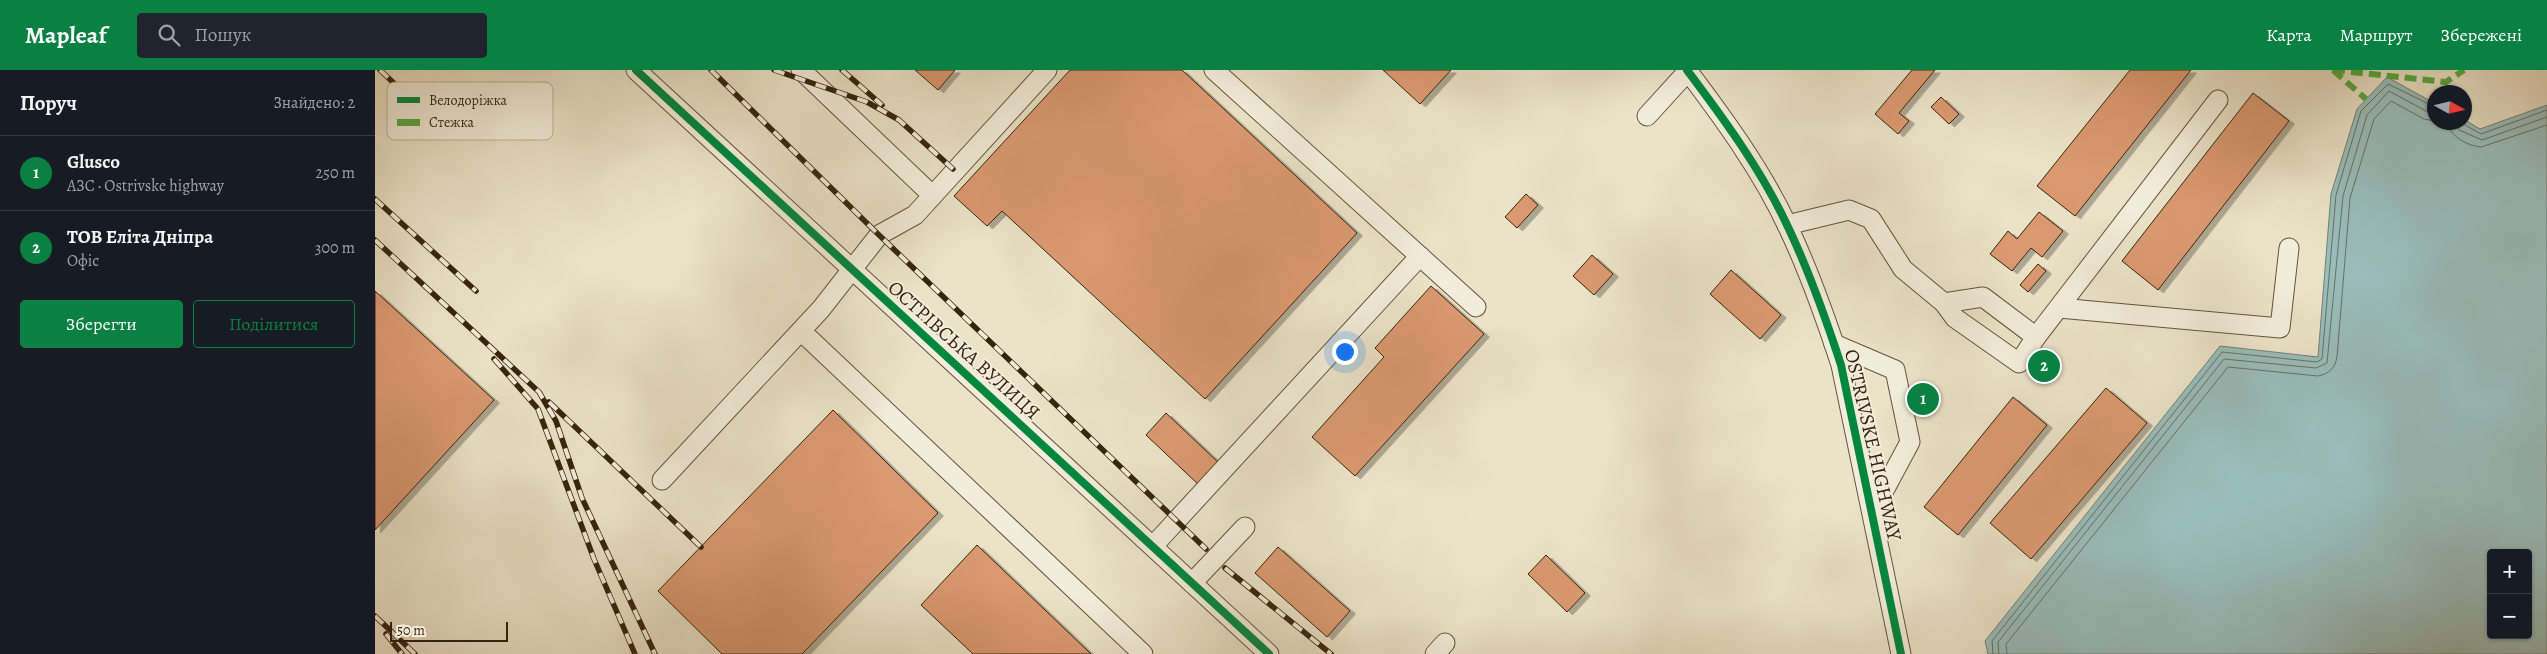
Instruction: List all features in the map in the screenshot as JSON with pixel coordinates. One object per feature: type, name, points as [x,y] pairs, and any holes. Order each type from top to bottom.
[{"type":"street","name":"ОСТРІВСЬКА ВУЛИЦЯ","points":[[636,70],[1269,654]]},
{"type":"street","points":[[801,70],[932,196]]},
{"type":"street","points":[[663,480],[801,331],[879,236],[915,215],[1047,70]]},
{"type":"street","points":[[1213,70],[1476,307]]},
{"type":"street","points":[[1647,116],[1687,70]]},
{"type":"street","name":"OSTRIVSKE HIGHWAY","points":[[1687,70],[1760,175],[1787,225],[1834,344],[1841,365],[1873,511],[1901,654]]},
{"type":"street","points":[[1787,225],[1849,210],[1871,219],[1903,269],[1945,303],[1955,318],[2019,362],[2218,100]]},
{"type":"street","points":[[2059,308],[2279,328],[2289,248]]},
{"type":"street","points":[[1153,546],[1420,256]]},
{"type":"street","points":[[1945,303],[1983,297],[2036,338]]},
{"type":"street","points":[[801,331],[1143,654]]},
{"type":"street","points":[[1834,344],[1895,370],[1910,442],[1873,511]]},
{"type":"street","points":[[1192,583],[1245,527]]},
{"type":"water","points":[[2387,77],[2427,99],[2427,130],[2472,130],[2472,124],[2480,129],[2547,105],[2547,654],[1988,654],[1985,641],[2220,346],[2318,357],[2331,194],[2357,109]]},
{"type":"building","points":[[915,70],[955,70],[938,90]]},
{"type":"building","points":[[1070,70],[1182,70],[1357,233],[1205,399],[1002,211],[987,226],[954,196]]},
{"type":"building","points":[[1383,70],[1451,70],[1420,104]]},
{"type":"building","points":[[1912,70],[1935,70],[1899,113],[1909,121],[1898,134],[1875,114]]},
{"type":"building","points":[[2130,70],[2191,70],[2075,216],[2037,186]]},
{"type":"building","points":[[2253,93],[2289,121],[2158,290],[2122,261]]},
{"type":"building","points":[[1941,97],[1959,114],[1949,124],[1931,107]]},
{"type":"building","points":[[1526,194],[1538,205],[1517,228],[1505,217]]},
{"type":"building","points":[[2039,212],[2063,231],[2042,257],[2031,248],[2012,271],[1990,254],[2008,231],[2017,239]]},
{"type":"building","points":[[1592,255],[1613,274],[1594,295],[1573,276]]},
{"type":"building","points":[[2038,264],[2046,271],[2028,292],[2020,285]]},
{"type":"building","points":[[1731,270],[1781,315],[1760,339],[1710,294]]},
{"type":"building","points":[[1431,286],[1484,334],[1355,476],[1312,437],[1384,357],[1375,348]]},
{"type":"building","points":[[375,291],[494,400],[375,530]]},
{"type":"building","points":[[2106,388],[2147,423],[2031,559],[1990,523]]},
{"type":"building","points":[[2013,397],[2047,425],[1958,535],[1924,507]]},
{"type":"building","points":[[833,410],[938,513],[802,654],[722,654],[658,591]]},
{"type":"building","points":[[1166,413],[1221,465],[1201,487],[1146,435]]},
{"type":"building","points":[[977,545],[1091,654],[973,654],[921,605]]},
{"type":"building","points":[[1278,547],[1350,611],[1327,637],[1255,573]]},
{"type":"building","points":[[1546,555],[1585,593],[1567,612],[1528,574]]},
{"type":"railway","points":[[380,70],[393,82]]},
{"type":"railway","points":[[711,70],[879,235],[1206,549]]},
{"type":"railway","points":[[774,70],[867,102],[899,120],[953,169]]},
{"type":"railway","points":[[842,70],[882,105]]},
{"type":"railway","points":[[375,199],[476,291]]},
{"type":"railway","points":[[375,240],[539,392],[556,421],[582,498],[655,654]]},
{"type":"railway","points":[[494,359],[538,409],[594,559],[635,654]]},
{"type":"railway","points":[[549,402],[701,547]]},
{"type":"railway","points":[[1225,568],[1331,654]]},
{"type":"railway","points":[[375,616],[415,654]]},
{"type":"railway","points":[[386,634],[402,654]]},
{"type":"marked path","points":[[2333,70],[2446,82],[2464,70]]},
{"type":"marked path","points":[[2333,70],[2366,99]]},
{"type":"cycle path","points":[[636,70],[1269,654]]},
{"type":"cycle path","points":[[1687,70],[1728,126],[1778,206],[1796,244],[1823,313],[1841,365],[1901,654]]},
{"type":"place","name":"ТОВ Еліта Дніпра","points":[[2044,366]]},
{"type":"place","name":"Glusco","points":[[1923,399]]}]
